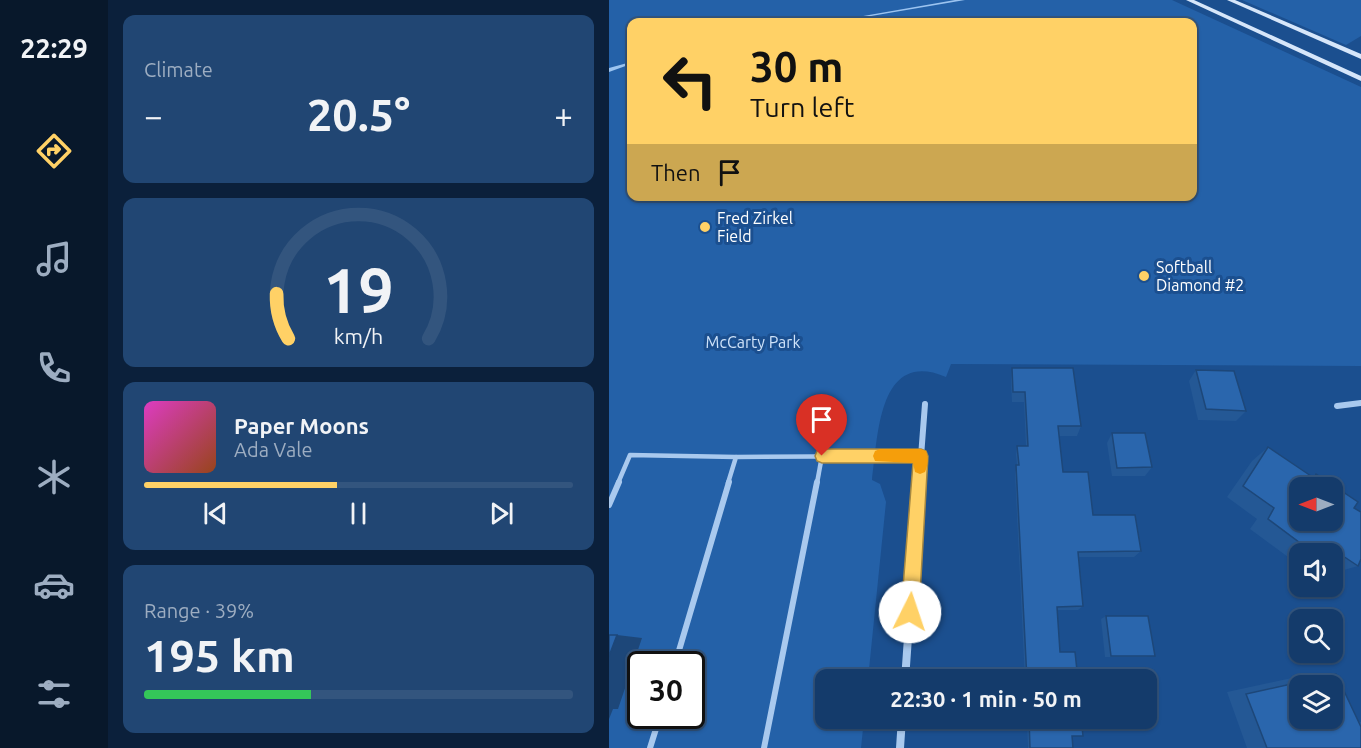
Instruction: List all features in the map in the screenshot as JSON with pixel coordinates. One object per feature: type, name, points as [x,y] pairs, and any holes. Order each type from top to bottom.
[{"type":"main road","points":[[1189,0],[1361,79]]},
{"type":"main road","points":[[1230,0],[1361,57]]},
{"type":"street","points":[[1337,406],[1361,403]]},
{"type":"street","points":[[906,669],[925,404]]},
{"type":"street","points":[[900,748],[901,729]]},
{"type":"lane","points":[[609,505],[630,455],[921,456]]},
{"type":"lane","points":[[764,748],[822,456]]},
{"type":"lane","points":[[679,651],[736,457]]},
{"type":"lane","points":[[650,748],[656,729]]},
{"type":"green space","name":"McCarty Park","points":[[609,0],[1172,0],[1361,87],[1361,366],[951,364],[946,377],[924,371],[907,375],[894,386],[880,421],[872,480],[880,484],[886,502],[869,669],[815,669],[815,729],[863,729],[861,748],[609,748]]},
{"type":"green space","points":[[1242,0],[1361,0],[1361,36],[1346,45]]},
{"type":"building","points":[[1012,368],[1073,368],[1081,426],[1058,426],[1063,472],[1088,472],[1093,515],[1135,515],[1141,551],[1078,552],[1083,606],[1057,607],[1060,652],[1075,652],[1077,669],[1026,669],[1016,465],[1019,465],[1017,446],[1028,446],[1025,392],[1013,392]]},
{"type":"building","points":[[1196,370],[1234,371],[1246,411],[1206,409]]},
{"type":"building","points":[[1112,433],[1145,433],[1152,467],[1117,468]]},
{"type":"building","points":[[1268,447],[1313,477],[1289,477],[1289,531],[1343,531],[1343,492],[1358,502],[1354,508],[1361,512],[1361,559],[1358,566],[1343,556],[1343,543],[1300,543],[1268,519],[1274,508],[1243,486]]},
{"type":"building","points":[[1106,616],[1148,616],[1155,656],[1111,656]]},
{"type":"building","points":[[609,635],[617,635],[609,656]]},
{"type":"building","points":[[1289,684],[1289,729],[1343,729],[1343,689],[1361,727],[1361,748],[1267,748],[1246,694]]},
{"type":"building","points":[[1029,729],[1082,729],[1083,736],[1072,736],[1073,748],[1030,748]]},
{"type":"waterway","points":[[855,18],[963,0]]},
{"type":"waterway","points":[[609,70],[627,64]]},
{"type":"slow traffic","points":[[880,456],[921,456],[920,466]]},
{"type":"place","name":"Fred Zirkel Field","points":[[705,227]]},
{"type":"place","name":"Softball Diamond #2","points":[[1144,276]]},
{"type":"route","points":[[822,456],[921,456],[910,612]]}]
